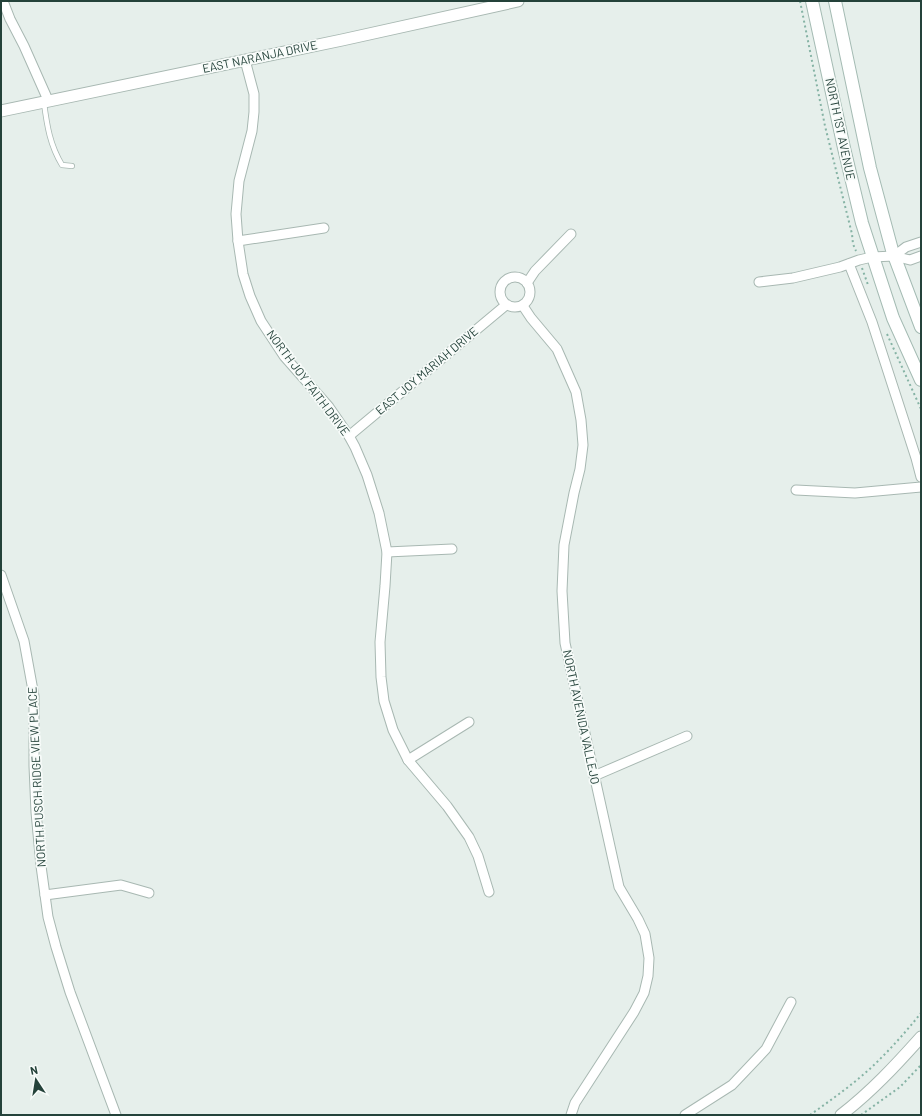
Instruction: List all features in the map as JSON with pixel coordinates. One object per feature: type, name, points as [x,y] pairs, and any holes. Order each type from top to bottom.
[{"type":"main road","name":"NORTH 1ST AVENUE","points":[[812,1],[862,223],[893,318],[921,380]]},
{"type":"main road","name":"NORTH 1ST AVENUE","points":[[835,1],[870,168],[894,256],[921,327]]},
{"type":"street","points":[[3,1],[10,19],[24,46],[46,101]]},
{"type":"street","name":"EAST NARANJA DRIVE","points":[[1,111],[342,40],[518,1]]},
{"type":"street","name":"NORTH JOY FAITH DRIVE","points":[[245,60],[254,94],[254,112],[252,131],[239,181],[236,214],[243,274],[250,296],[261,321],[284,356],[329,407],[349,436],[367,475],[379,513],[387,552],[380,642],[381,677],[384,702],[393,730],[408,760],[447,806],[468,837],[478,856],[489,892]]},
{"type":"street","points":[[238,241],[324,228]]},
{"type":"street","points":[[527,283],[535,271],[571,234]]},
{"type":"street","points":[[894,256],[906,247],[921,242]]},
{"type":"street","points":[[759,282],[793,278],[840,267],[872,256],[894,256],[910,260],[921,256]]},
{"type":"street","points":[[849,264],[872,322],[921,477]]},
{"type":"street","points":[[515,277],[520,278],[527,283],[530,289],[530,294],[526,303],[517,308],[506,305],[500,295],[502,284],[506,280],[515,277]]},
{"type":"street","name":"EAST JOY MARIAH DRIVE","points":[[349,436],[506,305]]},
{"type":"street","name":"NORTH AVENIDA VALLEJO","points":[[522,306],[557,349],[576,392],[581,420],[583,444],[580,469],[564,545],[562,591],[565,643],[619,887],[646,934],[649,958],[648,976],[644,992],[634,1012],[575,1103],[571,1115]]},
{"type":"street","points":[[796,490],[855,493],[921,486]]},
{"type":"street","points":[[387,552],[452,549]]},
{"type":"street","name":"NORTH PUSCH RIDGE VIEW PLACE","points":[[1,575],[24,640],[34,696],[34,766],[36,812],[48,917],[70,992],[116,1115]]},
{"type":"street","points":[[408,760],[470,722]]},
{"type":"street","points":[[594,776],[687,736]]},
{"type":"street","points":[[45,895],[121,885],[149,893]]},
{"type":"street","points":[[685,1115],[732,1085],[766,1049],[790,1002]]},
{"type":"street","points":[[841,1115],[856,1103],[897,1064],[921,1036]]},
{"type":"lane","points":[[46,101],[47,128],[55,154],[62,165],[72,166]]},
{"type":"path","points":[[800,1],[825,126],[852,234],[853,244]]},
{"type":"path","points":[[810,1115],[836,1096],[882,1058],[921,1013]]},
{"type":"path","points":[[861,1115],[900,1087],[921,1065]]}]
